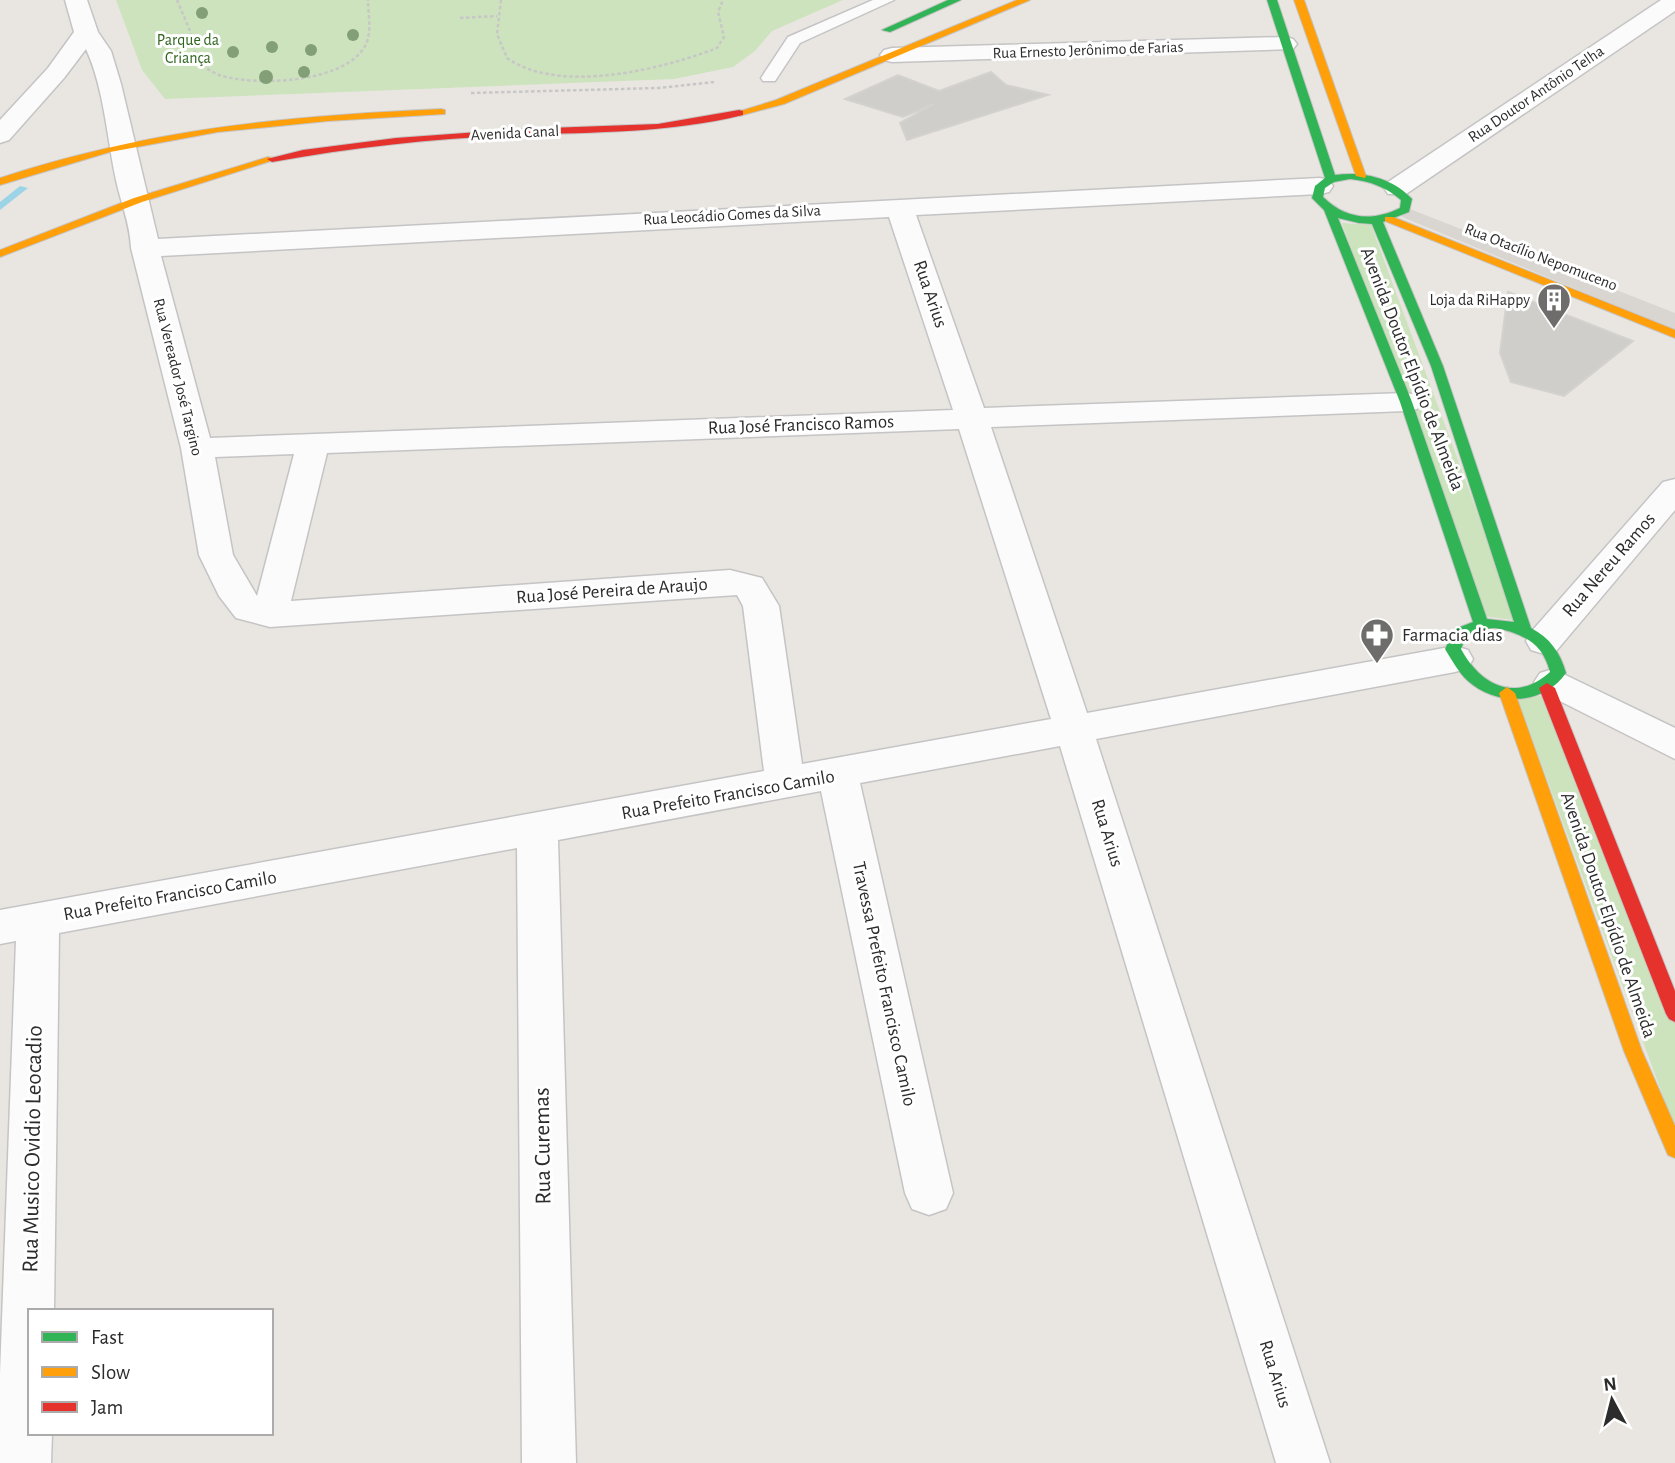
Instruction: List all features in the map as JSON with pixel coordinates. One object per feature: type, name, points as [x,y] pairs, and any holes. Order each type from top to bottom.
[{"type":"main road","points":[[870,37],[956,0]]},
{"type":"main road","name":"Avenida Canal","points":[[0,254],[138,200],[258,163],[330,148],[392,140],[684,125],[726,117],[779,102],[1026,0]]},
{"type":"main road","points":[[1272,0],[1327,192],[1361,176]]},
{"type":"main road","points":[[1299,0],[1361,176],[1408,201]]},
{"type":"main road","points":[[752,86],[794,68]]},
{"type":"main road","name":"Avenida Canal","points":[[0,182],[123,144],[179,131],[237,124],[458,111]]},
{"type":"main road","points":[[237,124],[237,146],[258,163]]},
{"type":"main road","name":"Avenida Doutor Elpídio de Almeida","points":[[1327,192],[1347,217],[1383,220],[1405,211],[1408,201]]},
{"type":"main road","name":"Avenida Doutor Elpídio de Almeida","points":[[1327,192],[1406,402],[1481,624]]},
{"type":"main road","name":"Avenida Doutor Elpídio de Almeida","points":[[1383,220],[1534,635]]},
{"type":"main road","name":"Rua Otacílio Nepomuceno","points":[[1383,220],[1675,334]]},
{"type":"main road","points":[[1481,624],[1510,625],[1534,635],[1558,662],[1558,673],[1550,685],[1522,694],[1507,693],[1469,677],[1455,659],[1454,640],[1460,633],[1481,624]]},
{"type":"main road","name":"Avenida Doutor Elpídio de Almeida","points":[[1550,685],[1675,1014]]},
{"type":"main road","name":"Avenida Doutor Elpídio de Almeida","points":[[1507,693],[1633,1051],[1675,1149]]},
{"type":"street","points":[[76,0],[86,32],[99,51],[123,144]]},
{"type":"street","name":"Rua Doutor Antônio Telha","points":[[1408,201],[1675,1]]},
{"type":"street","points":[[0,135],[56,73],[86,32]]},
{"type":"street","name":"Rua Ernesto Jerônimo de Farias","points":[[892,55],[1285,44]]},
{"type":"street","name":"Rua Vereador José Targino","points":[[123,144],[130,183],[138,200],[144,226],[145,248],[197,448],[216,555],[237,596],[249,609],[270,615]]},
{"type":"street","name":"Rua Leocádio Gomes da Silva","points":[[145,248],[899,206],[1327,192]]},
{"type":"street","name":"Rua Arius","points":[[899,206],[974,419],[1075,729],[1303,1463]]},
{"type":"street","name":"Rua José Francisco Ramos","points":[[197,448],[1406,402]]},
{"type":"street","points":[[270,615],[313,444]]},
{"type":"street","name":"Rua Nereu Ramos","points":[[1534,635],[1675,489]]},
{"type":"street","name":"Rua José Pereira de Araujo","points":[[270,615],[730,582],[751,586],[761,606],[785,785]]},
{"type":"street","name":"Rua Prefeito Francisco Camilo","points":[[19,923],[785,785],[1455,659]]},
{"type":"street","points":[[1550,685],[1675,745]]},
{"type":"street","name":"Travessa Prefeito Francisco Camilo","points":[[838,775],[929,1193]]},
{"type":"street","name":"Rua Curemas","points":[[537,830],[549,1463]]},
{"type":"street","name":"Rua Musico Ovidio Leocadio","points":[[19,923],[16,1153],[24,1463]]},
{"type":"lane","points":[[769,78],[794,40],[886,0]]},
{"type":"path","points":[[177,0],[193,38],[196,61],[218,75],[250,80],[289,81],[332,70],[358,56],[367,43],[368,0]]},
{"type":"path","points":[[501,0],[497,16],[499,45],[512,63],[559,75],[624,73],[658,68],[717,48],[724,37],[718,12],[723,0]]},
{"type":"path","points":[[460,18],[497,16]]},
{"type":"path","points":[[466,94],[659,88],[723,81]]},
{"type":"green space","name":"Parque da Criança","points":[[116,0],[843,0],[772,31],[755,51],[733,67],[674,79],[165,99],[142,70]]},
{"type":"green space","points":[[1342,223],[1371,225],[1485,533],[1513,620],[1484,616]]},
{"type":"green space","points":[[1545,696],[1675,1021],[1675,1129],[1517,697]]},
{"type":"shaded area","points":[[1410,209],[1675,313],[1675,330],[1402,217]]},
{"type":"building","points":[[991,72],[1006,85],[1048,95],[907,140],[900,123],[934,104],[903,117],[845,99],[898,75],[939,91]]},
{"type":"building","name":"Loja da RiHappy","points":[[1508,292],[1633,341],[1564,396],[1511,382],[1500,353]]},
{"type":"waterway","points":[[0,207],[23,188]]},
{"type":"traffic: fast","points":[[887,30],[956,0]]},
{"type":"traffic: fast","points":[[1272,0],[1331,179]]},
{"type":"traffic: fast","points":[[1350,176],[1388,185],[1407,199],[1405,210],[1382,219],[1359,220],[1336,213],[1317,198],[1320,186],[1331,179],[1350,176]]},
{"type":"traffic: fast","points":[[1329,210],[1406,402],[1481,624]]},
{"type":"traffic: fast","points":[[1377,221],[1437,366],[1524,630]]},
{"type":"traffic: fast","points":[[1495,623],[1517,628],[1536,637],[1550,652],[1558,673],[1545,685],[1530,692],[1515,694],[1500,692],[1472,677],[1453,649],[1460,633],[1481,624],[1495,623]]},
{"type":"traffic: slow","points":[[739,113],[780,102],[1025,0]]},
{"type":"traffic: slow","points":[[1299,0],[1361,176]]},
{"type":"traffic: slow","points":[[0,182],[109,150],[218,129],[328,118],[441,112]]},
{"type":"traffic: slow","points":[[0,254],[138,200],[272,159]]},
{"type":"traffic: slow","points":[[1389,219],[1675,334]]},
{"type":"traffic: slow","points":[[1507,693],[1633,1051],[1675,1149]]},
{"type":"traffic: jam","points":[[272,159],[365,144],[427,138],[658,127],[739,113]]},
{"type":"traffic: jam","points":[[1547,688],[1675,1014]]},
{"type":"place","name":"Loja da RiHappy","points":[[1554,330]]},
{"type":"place","name":"Farmacia dias","points":[[1377,665]]}]
